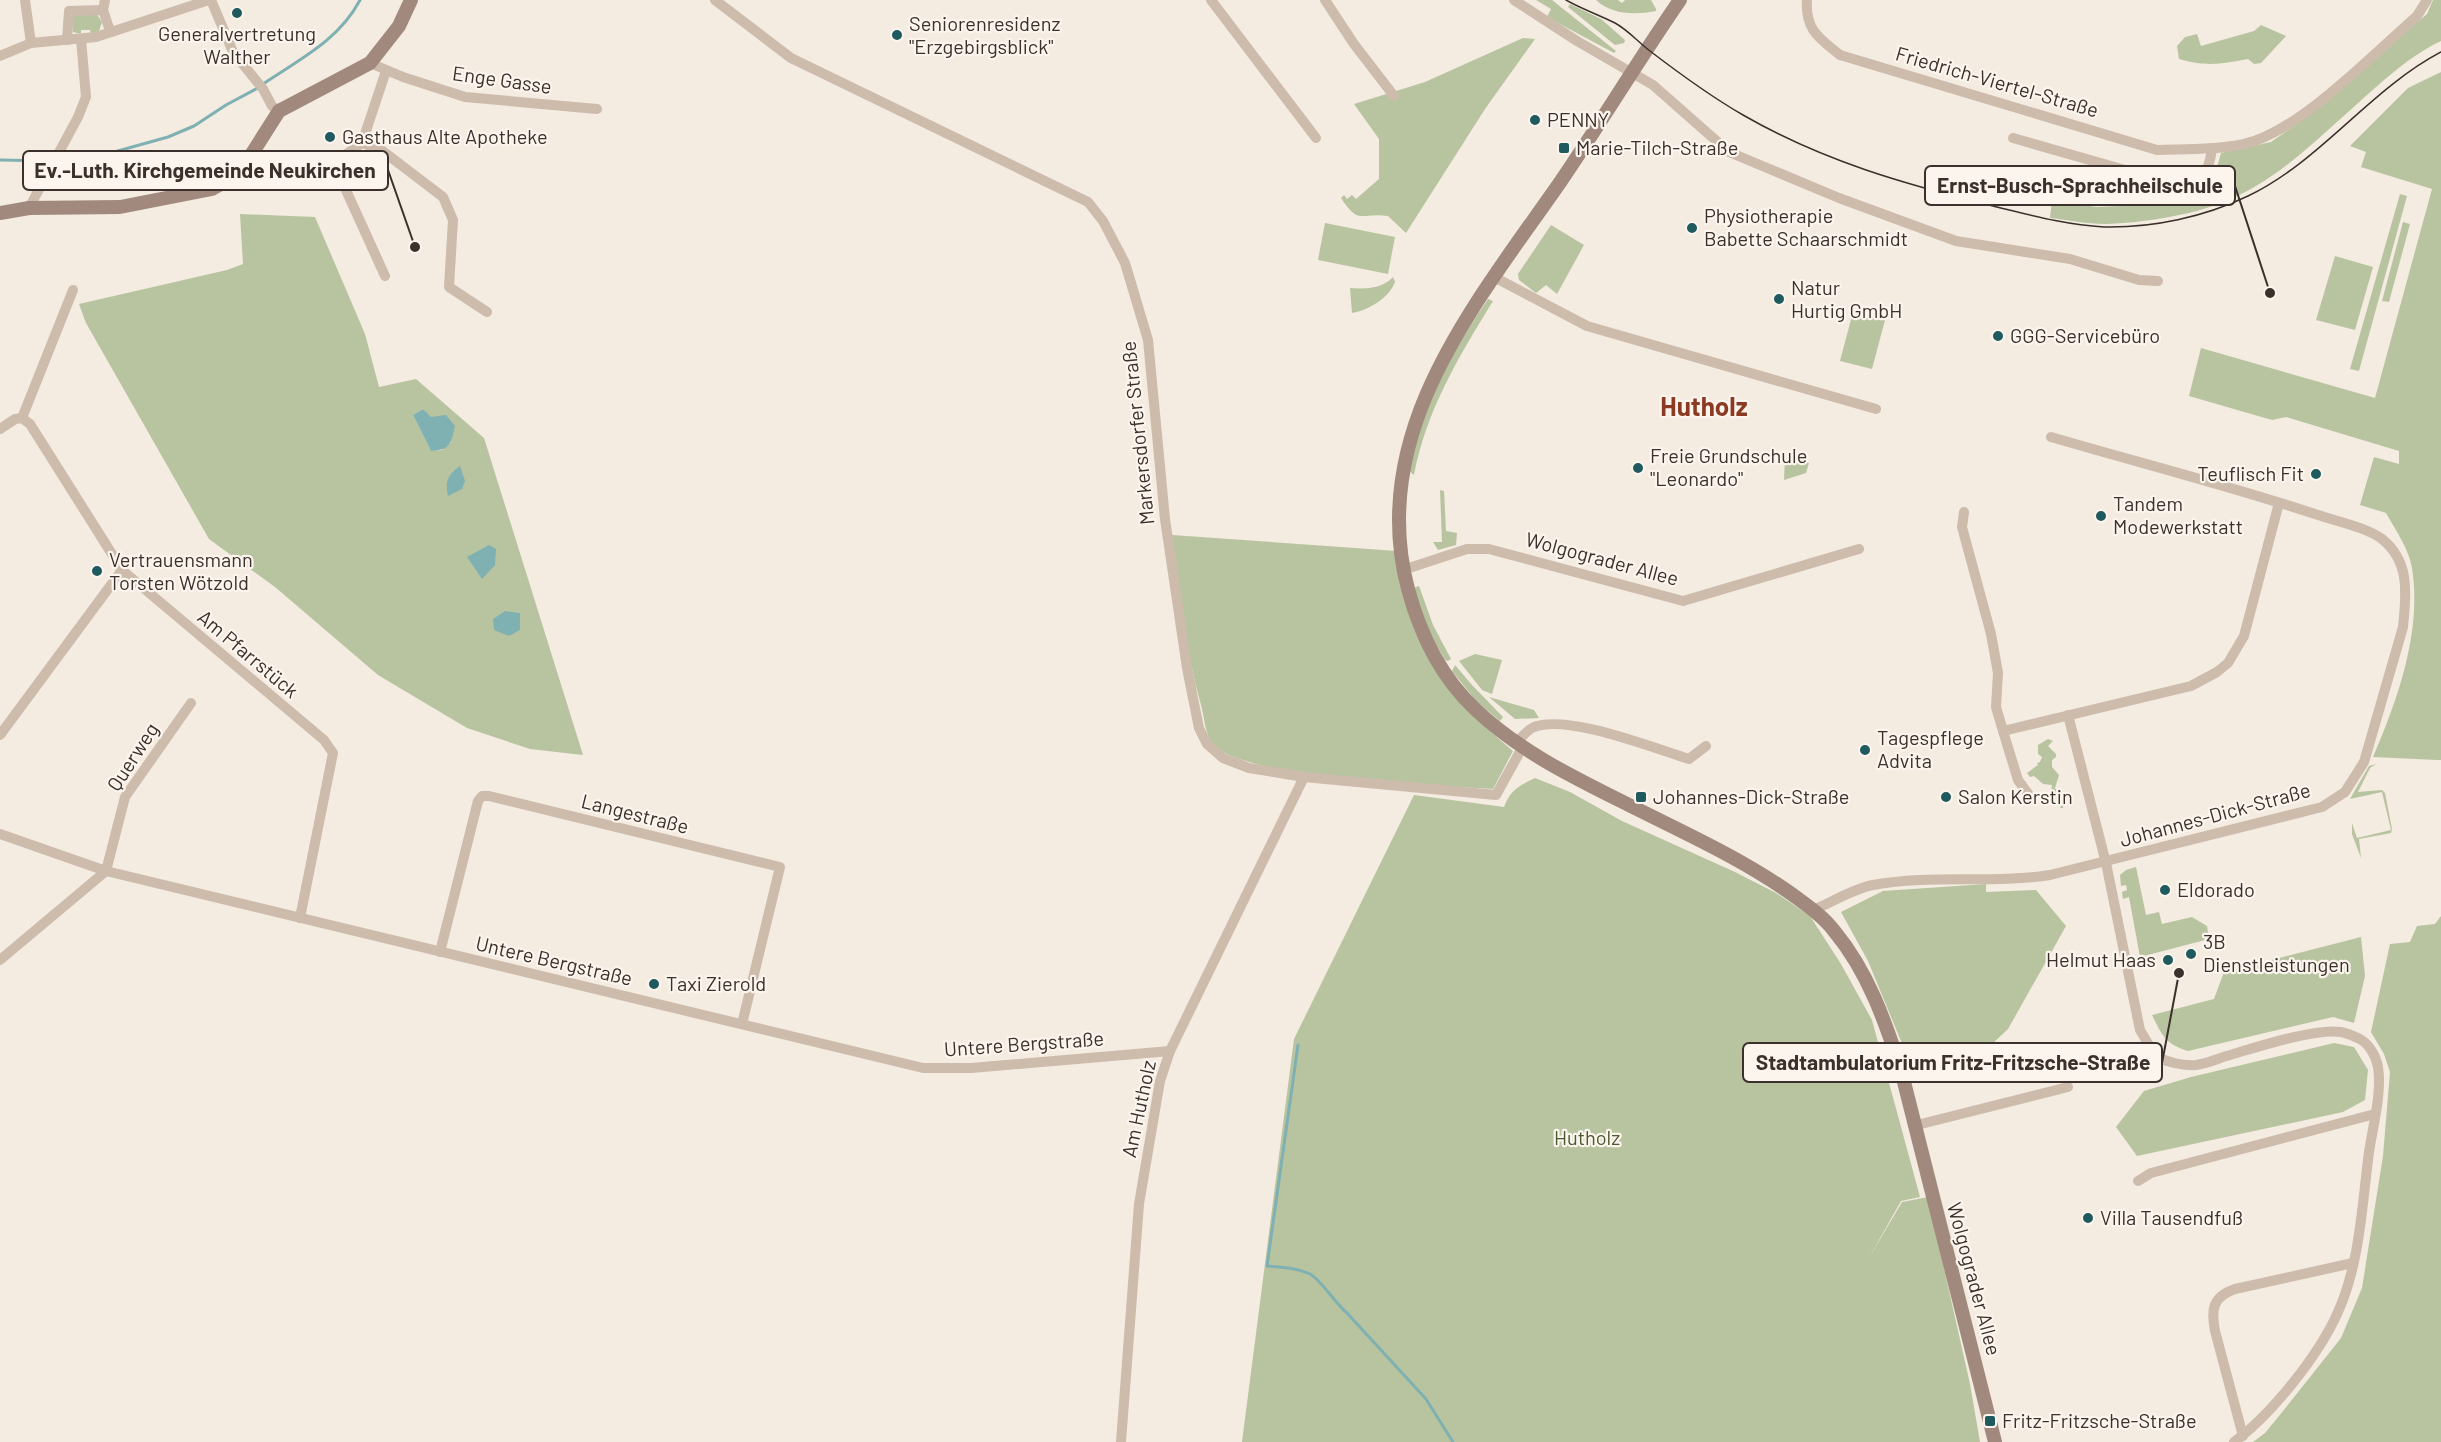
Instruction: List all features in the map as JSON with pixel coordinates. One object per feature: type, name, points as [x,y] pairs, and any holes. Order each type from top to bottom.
[{"type":"main road","points":[[0,213],[28,208],[120,207],[162,201],[212,189],[239,174],[279,111],[370,63],[399,26],[411,0]]},
{"type":"main road","name":"Wolgograder Allee","points":[[1680,0],[1494,277],[1435,373],[1415,419],[1406,448],[1398,503],[1399,545],[1403,570],[1416,619],[1438,663],[1474,708],[1519,745],[1604,792],[1761,872],[1813,910],[1835,931],[1869,985],[1882,1014],[1901,1070],[1913,1126],[1995,1442]]},
{"type":"street","points":[[25,0],[31,43]]},
{"type":"street","points":[[0,56],[31,43],[96,37],[210,0],[233,52],[272,106],[279,111]]},
{"type":"street","name":"Markersdorfer Straße","points":[[715,0],[791,58],[1089,202],[1103,221],[1125,263],[1148,340],[1165,519],[1186,668],[1199,728],[1213,751],[1223,758],[1249,768],[1304,777],[1496,795],[1519,745]]},
{"type":"street","points":[[1211,0],[1316,138]]},
{"type":"street","points":[[1325,0],[1354,44],[1394,96]]},
{"type":"street","points":[[1514,0],[1577,41],[1653,85],[1729,152],[1839,198],[1956,241],[2070,259],[2139,280],[2158,281]]},
{"type":"street","name":"Friedrich-Viertel-Straße","points":[[1807,0],[1806,11],[1814,35],[1840,55],[2157,150],[2245,144],[2268,136],[2295,120],[2417,16],[2427,0]]},
{"type":"street","points":[[67,40],[69,11],[104,5],[110,31]]},
{"type":"street","points":[[28,208],[78,117],[86,97],[81,39]]},
{"type":"street","name":"Enge Gasse","points":[[370,63],[386,71],[465,97],[597,109]]},
{"type":"street","points":[[385,276],[340,177],[345,155],[362,143],[386,71]]},
{"type":"street","points":[[2013,138],[2167,182],[2192,182],[2203,176],[2210,166],[2212,148]]},
{"type":"street","points":[[362,143],[380,149],[443,197],[453,220],[449,287],[487,312]]},
{"type":"street","points":[[239,174],[340,177]]},
{"type":"street","points":[[2125,187],[2150,193],[2155,179]]},
{"type":"street","points":[[1494,277],[1587,326],[1876,410]]},
{"type":"street","points":[[0,429],[15,419],[22,418],[73,290]]},
{"type":"street","name":"Am Pfarrstück","points":[[22,418],[30,424],[122,570],[324,740],[333,753],[300,918]]},
{"type":"street","name":"Johannes-Dick-Straße","points":[[1813,910],[1872,885],[1976,878],[2028,879],[2106,863],[2322,807],[2345,792],[2364,762],[2403,627],[2407,586],[2401,565],[2381,538],[2278,503],[2051,437]]},
{"type":"street","points":[[2003,731],[2191,686],[2205,680],[2228,663],[2244,636],[2278,503]]},
{"type":"street","points":[[1964,512],[1962,527],[1991,634],[1998,673],[1996,707],[2018,780],[2031,799]]},
{"type":"street","name":"Wolgograder Allee","points":[[1403,570],[1467,549],[1489,549],[1683,602],[1859,549]]},
{"type":"street","points":[[0,735],[122,570]]},
{"type":"street","name":"Querweg","points":[[106,871],[125,797],[191,703]]},
{"type":"street","name":"Johannes-Dick-Straße","points":[[2068,715],[2106,863]]},
{"type":"street","points":[[1519,745],[1532,728],[1554,723],[1593,730],[1689,759],[1706,746]]},
{"type":"street","name":"Am Hutholz","points":[[1121,1442],[1139,1204],[1160,1080],[1170,1052],[1304,777]]},
{"type":"street","name":"Langestraße","points":[[440,952],[478,801],[482,796],[489,796],[780,867],[742,1024]]},
{"type":"street","name":"Untere Bergstraße","points":[[0,834],[106,871],[922,1068],[971,1068],[1170,1052]]},
{"type":"street","points":[[2106,863],[2140,1030],[2156,1057],[2178,1064],[2197,1065],[2281,1041],[2326,1032],[2342,1032],[2361,1040],[2374,1054],[2379,1076],[2375,1114],[2354,1263],[2346,1293],[2338,1313],[2316,1351],[2288,1387],[2239,1439]]},
{"type":"street","points":[[0,960],[106,871]]},
{"type":"street","points":[[1913,1126],[2068,1088]]},
{"type":"street","points":[[2138,1181],[2151,1173],[2375,1114]]},
{"type":"street","points":[[2239,1439],[2212,1315],[2215,1302],[2224,1293],[2235,1289],[2354,1263]]},
{"type":"green space","points":[[1536,0],[1552,0],[1616,51],[1614,53],[1547,17],[1551,9]]},
{"type":"green space","points":[[1596,0],[1618,0],[1622,3],[1625,0],[1651,0],[1656,11],[1624,13],[1609,9]]},
{"type":"green space","points":[[2433,0],[2441,0],[2441,41],[2404,64],[2303,152],[2256,186],[2208,208],[2164,218],[2105,224],[2050,218],[2052,201],[2097,207],[2170,204],[2173,187],[2197,185],[2214,178],[2221,153],[2271,142],[2294,126],[2427,14]]},
{"type":"green space","points":[[1570,4],[1601,19],[1625,40],[1624,43],[1615,45],[1568,7]]},
{"type":"green space","points":[[96,13],[102,22],[99,31],[91,34],[90,30],[81,30],[81,34],[73,32],[72,17],[74,15]]},
{"type":"green space","points":[[2261,25],[2286,36],[2261,63],[2254,64],[2248,59],[2206,64],[2179,59],[2177,46],[2185,37],[2197,34],[2201,46],[2254,31]]},
{"type":"green space","points":[[1523,38],[1535,39],[1485,109],[1406,233],[1388,216],[1361,216],[1347,207],[1341,198],[1344,195],[1347,199],[1352,195],[1356,199],[1379,179],[1379,139],[1354,104],[1425,82]]},
{"type":"green space","points":[[2441,72],[2441,760],[2373,757],[2391,712],[2406,664],[2414,616],[2414,592],[2408,554],[2386,513],[2360,505],[2374,457],[2399,464],[2399,451],[2286,417],[2272,420],[2189,396],[2201,348],[2375,398],[2432,189],[2361,167],[2366,152],[2350,146],[2408,88]]},
{"type":"green space","points":[[2400,194],[2407,196],[2359,371],[2350,369]]},
{"type":"green space","points":[[240,214],[315,217],[365,334],[379,387],[416,379],[484,438],[583,755],[530,749],[467,728],[378,675],[275,587],[209,539],[86,323],[79,304],[227,270],[243,264]],"holes":[[[423,409],[451,442],[442,450],[431,451],[413,415]]]},
{"type":"green space","points":[[2403,222],[2410,224],[2389,302],[2382,301]]},
{"type":"green space","points":[[1325,223],[1395,237],[1388,274],[1318,260]]},
{"type":"green space","points":[[1551,225],[1584,245],[1557,294],[1546,285],[1536,293],[1519,280],[1518,274]]},
{"type":"green space","points":[[2335,256],[2373,267],[2355,330],[2316,320]]},
{"type":"green space","points":[[1393,277],[1395,282],[1383,298],[1365,309],[1352,313],[1350,288],[1379,286]]},
{"type":"green space","points":[[1488,299],[1493,301],[1456,363],[1435,406],[1419,451],[1414,475],[1408,470],[1430,402],[1451,359]]},
{"type":"green space","points":[[1853,312],[1885,320],[1872,369],[1840,361]]},
{"type":"green space","points":[[1785,457],[1809,463],[1806,473],[1784,480]]},
{"type":"green space","points":[[1440,490],[1444,491],[1446,531],[1457,533],[1456,545],[1438,550],[1433,542],[1442,542]]},
{"type":"green space","points":[[1172,535],[1397,551],[1414,630],[1492,733],[1513,751],[1493,789],[1341,778],[1296,772],[1256,764],[1226,753],[1210,740],[1206,727],[1187,642]]},
{"type":"green space","points":[[1419,586],[1433,625],[1451,659],[1448,661],[1445,660],[1429,632],[1413,588]]},
{"type":"green space","points":[[1475,654],[1502,660],[1492,694],[1482,690],[1459,661]]},
{"type":"green space","points":[[1455,665],[1503,717],[1500,721],[1476,701],[1452,671]]},
{"type":"green space","points":[[1489,697],[1534,710],[1539,718],[1515,719]]},
{"type":"green space","points":[[2048,739],[2053,741],[2048,746],[2056,754],[2052,760],[2052,767],[2059,775],[2055,788],[2064,802],[2063,808],[2060,808],[2062,804],[2051,793],[2052,785],[2043,784],[2027,773],[2038,765],[2042,757],[2038,754],[2038,745]]},
{"type":"green space","points":[[2376,764],[2370,768],[2358,792],[2382,790],[2385,793],[2392,829],[2391,833],[2359,839],[2361,858],[2352,834],[2352,823],[2357,838],[2391,830],[2382,792],[2350,799],[2369,766]]},
{"type":"green space","name":"Hutholz","points":[[1535,778],[1570,792],[1622,821],[1735,872],[1776,893],[1810,916],[1841,964],[1872,1020],[1920,1197],[1901,1201],[1869,1258],[1902,1202],[1928,1197],[1970,1384],[1980,1442],[1242,1442],[1294,1039],[1414,795],[1504,807],[1509,796],[1516,789]]},
{"type":"green space","points":[[2136,867],[2146,915],[2159,912],[2162,924],[2192,917],[2207,926],[2209,939],[2140,957],[2129,897],[2123,899],[2122,892],[2127,890],[2126,885],[2121,886],[2120,875]]},
{"type":"green space","points":[[1986,884],[1986,892],[2036,890],[2066,926],[2008,1029],[1959,1075],[1946,1077],[1933,1057],[1910,1063],[1868,961],[1841,912],[1883,891]]},
{"type":"green space","points":[[2441,916],[2441,1442],[2253,1442],[2265,1433],[2341,1338],[2362,1288],[2383,1156],[2390,1072],[2384,1054],[2371,1032],[2390,944],[2410,942],[2417,926],[2435,924]]},
{"type":"green space","points":[[2361,937],[2365,976],[2354,1023],[2333,1017],[2188,1051],[2165,1038],[2152,1015],[2214,999],[2224,972]]},
{"type":"green space","points":[[2334,1043],[2354,1047],[2368,1070],[2365,1100],[2343,1112],[2137,1156],[2116,1127],[2144,1091],[2191,1077]]},
{"type":"water","points":[[423,409],[431,417],[446,415],[455,426],[451,442],[446,447],[431,451],[413,415]]},
{"type":"water","points":[[460,466],[465,481],[462,489],[448,496],[448,479]]},
{"type":"water","points":[[489,545],[496,549],[495,565],[482,579],[467,557]]},
{"type":"water","points":[[505,611],[520,613],[520,630],[509,636],[494,630],[493,619]]},
{"type":"waterway","points":[[263,84],[330,38],[360,0]]},
{"type":"waterway","points":[[58,160],[107,154],[168,137],[194,126],[258,88]]},
{"type":"waterway","points":[[0,160],[52,161]]},
{"type":"waterway","points":[[1298,1045],[1267,1266],[1300,1270],[1319,1281],[1426,1399],[1453,1442]]},
{"type":"tram line","points":[[1566,0],[1620,26],[1661,60],[1719,100],[1803,146],[1865,170],[1928,189],[2048,219],[2104,227],[2141,226],[2178,220],[2214,210],[2248,196],[2299,164],[2391,86],[2441,52]]},
{"type":"place","name":"Generalvertretung Walther","points":[[237,13]]},
{"type":"place","name":"Seniorenresidenz \"Erzgebirgsblick\"","points":[[897,35]]},
{"type":"place","name":"PENNY","points":[[1535,120]]},
{"type":"place","name":"Gasthaus Alte Apotheke","points":[[330,137]]},
{"type":"place","name":"Marie-Tilch-Straße","points":[[1564,148]]},
{"type":"place","name":"Physiotherapie Babette Schaarschmidt","points":[[1692,228]]},
{"type":"place","name":"Ev.-Luth. Kirchgemeinde Neukirchen","points":[[415,247]]},
{"type":"place","name":"Ernst-Busch-Sprachheilschule","points":[[2270,293]]},
{"type":"place","name":"Natur Hurtig GmbH","points":[[1779,299]]},
{"type":"place","name":"GGG-Servicebüro","points":[[1998,336]]},
{"type":"place","name":"Freie Grundschule \"Leonardo\"","points":[[1638,468]]},
{"type":"place","name":"Teuflisch Fit","points":[[2316,474]]},
{"type":"place","name":"Tandem Modewerkstatt","points":[[2101,516]]},
{"type":"place","name":"Vertrauensmann Torsten Wötzold","points":[[97,571]]},
{"type":"place","name":"Tagespflege Advita","points":[[1865,750]]},
{"type":"place","name":"Johannes-Dick-Straße","points":[[1641,797]]},
{"type":"place","name":"Salon Kerstin","points":[[1946,797]]},
{"type":"place","name":"Eldorado","points":[[2165,890]]},
{"type":"place","name":"3B Dienstleistungen","points":[[2191,954]]},
{"type":"place","name":"Helmut Haas","points":[[2168,960]]},
{"type":"place","name":"Stadtambulatorium Fritz-Fritzsche-Straße","points":[[2179,973]]},
{"type":"place","name":"Taxi Zierold","points":[[654,984]]},
{"type":"place","name":"Villa Tausendfuß","points":[[2088,1218]]},
{"type":"place","name":"Fritz-Fritzsche-Straße","points":[[1990,1421]]},
{"type":"district","name":"Hutholz","points":[[1704,407]]}]
